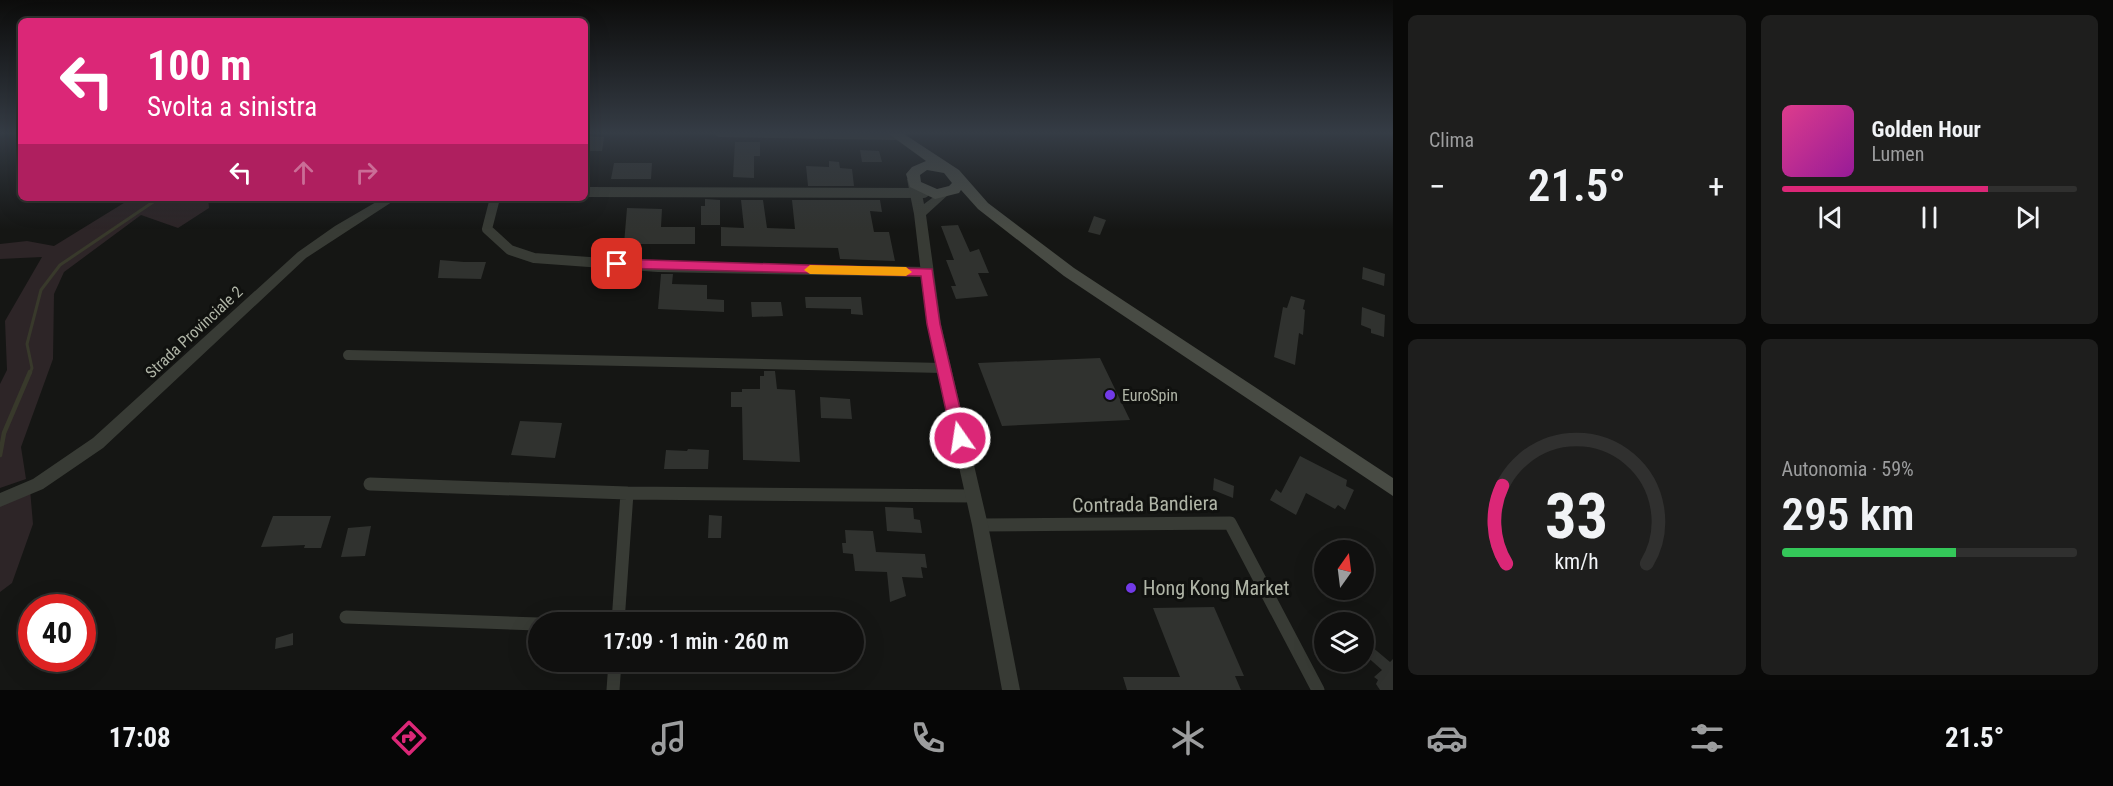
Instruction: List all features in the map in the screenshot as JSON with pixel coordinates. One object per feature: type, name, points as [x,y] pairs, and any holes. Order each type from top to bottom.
[{"type":"main road","points":[[913,164],[914,175],[920,188],[983,206]]},
{"type":"main road","points":[[939,164],[958,178],[983,206],[1069,272],[1393,488]]},
{"type":"main road","points":[[914,175],[927,165],[942,166]]},
{"type":"main road","points":[[942,193],[958,186],[958,178]]},
{"type":"street","points":[[914,175],[914,194],[920,214],[943,368],[974,496],[1011,690]]},
{"type":"street","points":[[588,192],[942,193]]},
{"type":"street","points":[[920,214],[942,193]]},
{"type":"street","name":"Strada Provinciale 2","points":[[0,500],[19,493],[55,473],[98,443],[302,255],[339,229],[387,201]]},
{"type":"street","points":[[494,201],[487,229],[510,250],[534,258],[658,267],[927,272]]},
{"type":"street","points":[[348,355],[943,368]]},
{"type":"street","points":[[370,484],[627,493],[974,496]]},
{"type":"street","points":[[619,612],[627,493]]},
{"type":"street","name":"Contrada Bandiera","points":[[980,525],[1230,523],[1318,690]]},
{"type":"street","points":[[346,617],[528,624]]},
{"type":"street","points":[[613,690],[614,672]]},
{"type":"shaded area","points":[[127,201],[208,201],[209,208],[178,228],[141,215],[64,272],[54,294],[53,359],[21,447],[26,479],[0,488],[0,384],[7,370],[5,321],[42,257],[0,259],[0,244],[27,241],[54,246]]},
{"type":"shaded area","points":[[30,489],[33,524],[12,583],[0,592],[0,500]]},
{"type":"building","points":[[614,164],[652,164],[651,179],[611,179]]},
{"type":"building","points":[[734,164],[754,164],[754,178],[733,177]]},
{"type":"building","points":[[829,164],[839,164],[840,168],[852,169],[854,186],[808,186],[806,166],[829,167]]},
{"type":"building","points":[[705,199],[720,200],[720,225],[701,225],[701,206],[705,206]]},
{"type":"building","points":[[741,200],[763,200],[767,228],[795,229],[792,200],[880,200],[882,212],[870,211],[874,232],[889,232],[895,261],[840,259],[838,248],[721,246],[721,227],[744,228]]},
{"type":"building","points":[[627,208],[662,209],[661,227],[695,227],[695,244],[624,244]]},
{"type":"building","points":[[1094,216],[1106,220],[1100,235],[1088,232]]},
{"type":"building","points":[[958,225],[970,252],[979,249],[989,273],[978,273],[988,296],[956,299],[951,286],[956,286],[946,260],[954,260],[941,226]]},
{"type":"building","points":[[440,260],[486,262],[481,279],[438,278]]},
{"type":"building","points":[[1363,267],[1385,274],[1384,286],[1362,279]]},
{"type":"building","points":[[661,274],[673,274],[672,284],[707,285],[707,299],[724,300],[724,312],[658,309]]},
{"type":"building","points":[[1291,296],[1305,300],[1303,335],[1299,333],[1295,365],[1274,357],[1283,307],[1287,308]]},
{"type":"building","points":[[805,297],[861,297],[863,315],[851,314],[851,309],[806,308]]},
{"type":"building","points":[[751,302],[781,302],[783,316],[752,317]]},
{"type":"building","points":[[1362,307],[1385,315],[1384,337],[1371,333],[1371,329],[1361,325]]},
{"type":"building","points":[[1100,358],[1130,420],[1002,426],[978,363]]},
{"type":"building","points":[[764,371],[775,371],[777,389],[795,390],[800,462],[743,460],[742,407],[731,407],[731,392],[742,392],[742,389],[760,389],[760,376],[764,376]]},
{"type":"building","points":[[820,397],[850,399],[852,419],[821,418]]},
{"type":"building","points":[[520,421],[562,423],[555,458],[511,455]]},
{"type":"building","points":[[688,449],[709,450],[708,469],[664,469],[666,450],[687,451]]},
{"type":"building","points":[[1300,456],[1347,480],[1346,486],[1354,490],[1345,510],[1338,505],[1335,509],[1306,493],[1296,515],[1270,500],[1276,489],[1281,493]]},
{"type":"building","points":[[1214,478],[1234,486],[1233,498],[1213,490]]},
{"type":"building","points":[[885,507],[913,508],[914,519],[920,520],[922,533],[887,531]]},
{"type":"building","points":[[709,515],[722,516],[721,538],[708,538]]},
{"type":"building","points":[[273,516],[331,516],[321,548],[304,548],[305,545],[261,547]]},
{"type":"building","points":[[371,526],[365,556],[341,557],[348,528]]},
{"type":"building","points":[[845,530],[873,531],[876,552],[925,554],[927,568],[921,567],[923,578],[902,577],[906,596],[890,602],[887,572],[855,571],[853,554],[843,553],[842,543],[846,543]]},
{"type":"building","points":[[1214,607],[1244,676],[1235,676],[1241,690],[1127,690],[1123,677],[1180,677],[1153,608]]},
{"type":"building","points":[[293,633],[293,645],[275,649],[276,638]]},
{"type":"building","points":[[1374,649],[1390,662],[1393,659],[1393,690],[1380,690],[1376,684],[1378,680],[1374,677],[1382,670],[1374,663]]},
{"type":"waterway","points":[[30,373],[32,368],[27,344],[41,290],[60,265],[155,201]]},
{"type":"waterway","points":[[0,455],[4,433],[30,372]]},
{"type":"slow traffic","points":[[810,270],[906,272]]},
{"type":"place","name":"EuroSpin","points":[[1110,395]]},
{"type":"place","name":"Hong Kong Market","points":[[1131,588]]},
{"type":"route","points":[[617,264],[658,267],[927,272],[934,324],[960,438]]}]
